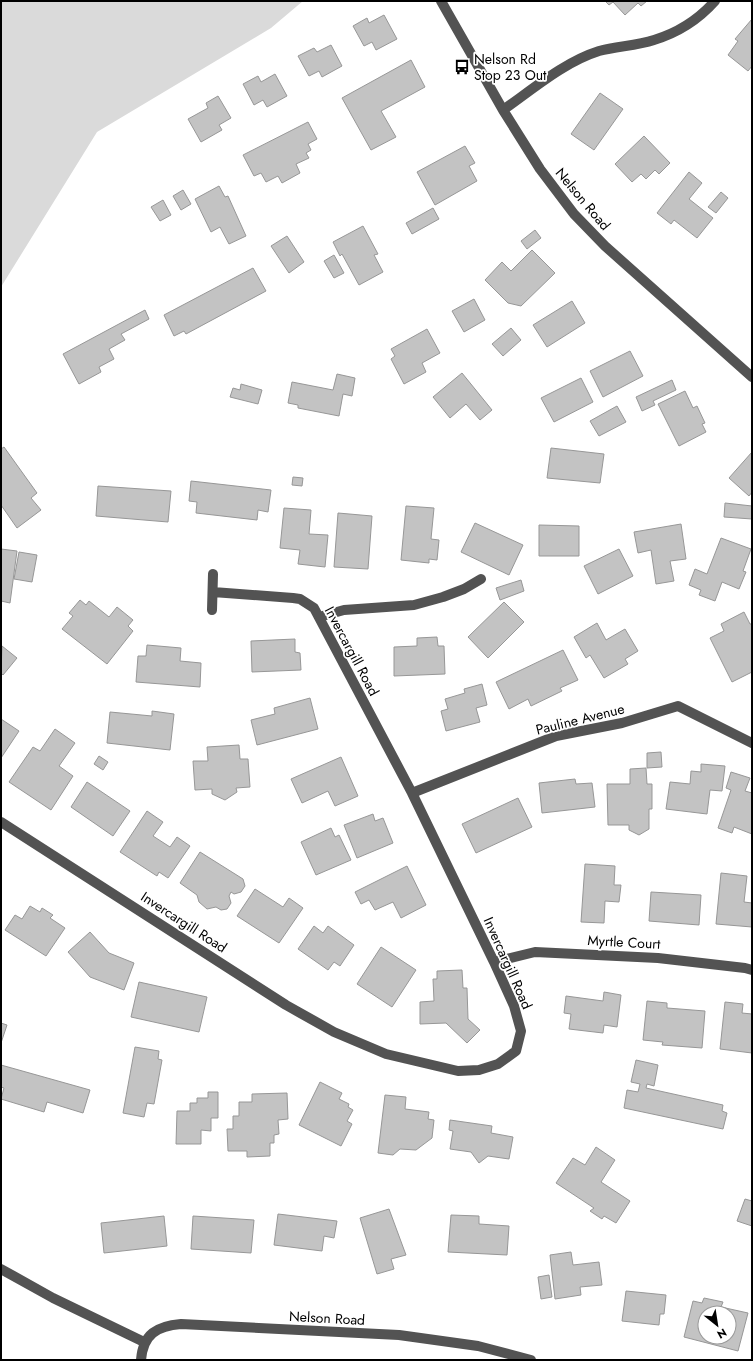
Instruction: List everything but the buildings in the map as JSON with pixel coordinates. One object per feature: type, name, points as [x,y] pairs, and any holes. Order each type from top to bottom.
[{"type":"street","name":"Nelson Road","points":[[441,1],[503,110],[540,169],[574,214],[605,246],[752,377]]},
{"type":"street","points":[[503,110],[566,66],[599,51],[654,40],[678,30],[702,14],[715,1]]},
{"type":"street","points":[[212,610],[213,574]]},
{"type":"street","points":[[319,617],[344,610],[414,605],[443,597],[464,588],[481,578]]},
{"type":"street","name":"Invercargill Road","points":[[1,822],[286,1005],[334,1032],[386,1054],[458,1071],[479,1070],[498,1064],[516,1051],[521,1031],[514,1006],[494,962],[412,793],[314,608],[300,599],[213,592]]},
{"type":"street","name":"Pauline Avenue","points":[[412,793],[556,736],[622,723],[678,706],[752,743]]},
{"type":"street","name":"Myrtle Court","points":[[494,962],[535,952],[658,958],[752,970]]},
{"type":"street","points":[[1,1269],[53,1298],[144,1342],[142,1360]]},
{"type":"street","name":"Nelson Road","points":[[144,1342],[159,1329],[169,1325],[200,1325],[399,1335],[478,1346],[531,1360]]},
{"type":"shaded area","points":[[1,1],[303,1],[271,28],[97,132],[1,287]]},
{"type":"place","name":"Nelson Rd Stop 23 Out","points":[[462,67]]}]
